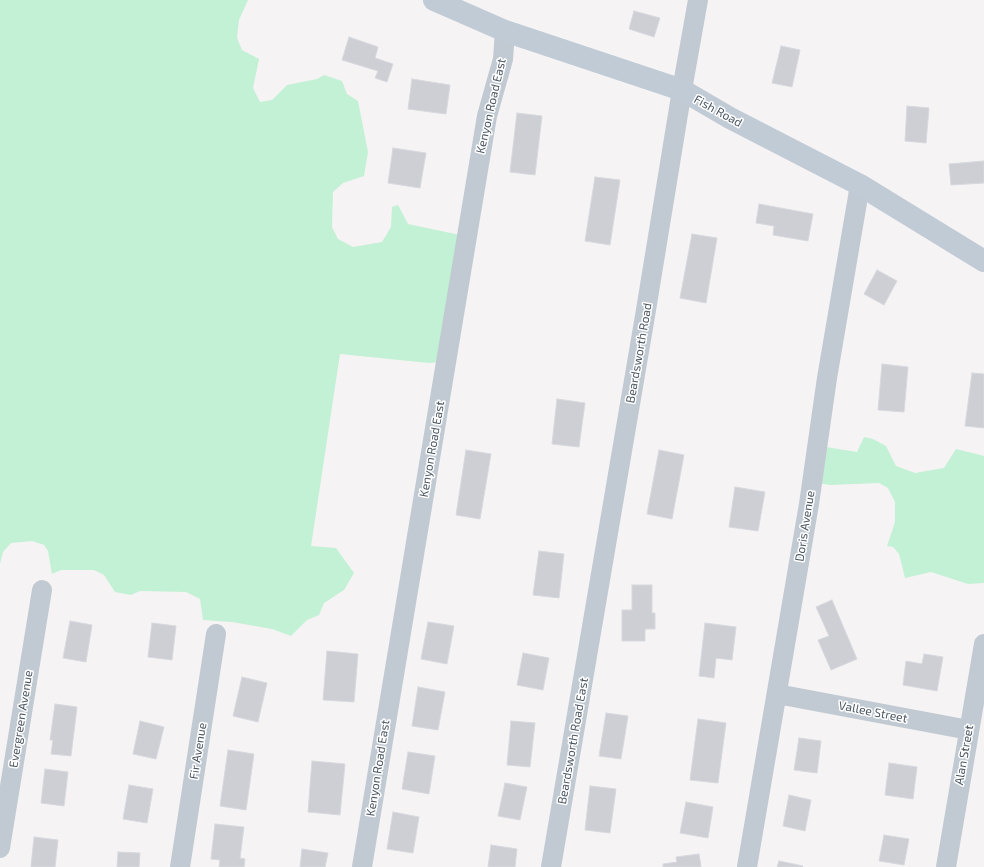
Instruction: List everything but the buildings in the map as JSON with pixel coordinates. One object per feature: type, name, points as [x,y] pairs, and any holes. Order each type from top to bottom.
[{"type":"main road","name":"Fish Road","points":[[434,0],[505,31],[682,90],[730,118],[860,185],[984,261]]},
{"type":"street","name":"Beardsworth Road","points":[[595,615],[698,0]]},
{"type":"street","name":"Kenyon Road East","points":[[362,867],[487,116],[503,59],[505,31]]},
{"type":"street","name":"Doris Avenue","points":[[747,867],[809,504],[827,378],[860,185]]},
{"type":"street","name":"Evergreen Avenue","points":[[0,848],[42,590]]},
{"type":"street","name":"Beardsworth Road East","points":[[551,867],[595,615]]},
{"type":"street","name":"Fir Avenue","points":[[180,867],[216,634]]},
{"type":"street","name":"Alan Street","points":[[946,867],[968,730],[984,644]]},
{"type":"street","name":"Vallee Street","points":[[777,694],[968,730]]},
{"type":"green space","points":[[0,0],[248,0],[239,20],[237,38],[242,50],[259,59],[253,88],[260,102],[272,100],[287,85],[317,79],[324,75],[342,81],[347,94],[358,101],[368,152],[364,176],[343,183],[333,192],[332,227],[338,239],[353,247],[382,242],[391,227],[392,207],[398,205],[408,224],[460,235],[442,362],[429,363],[340,354],[311,546],[336,548],[354,573],[344,590],[324,603],[319,615],[307,620],[291,636],[272,629],[232,622],[203,620],[200,599],[186,592],[140,591],[131,595],[115,592],[104,575],[94,570],[61,570],[52,574],[48,551],[44,545],[32,541],[11,543],[3,552],[0,564]]},
{"type":"green space","points":[[864,437],[873,439],[886,446],[896,466],[915,473],[944,468],[956,449],[984,456],[984,583],[968,584],[931,572],[905,578],[899,554],[893,547],[887,546],[895,522],[895,502],[888,488],[879,483],[830,485],[811,482],[826,447],[857,452]]}]
